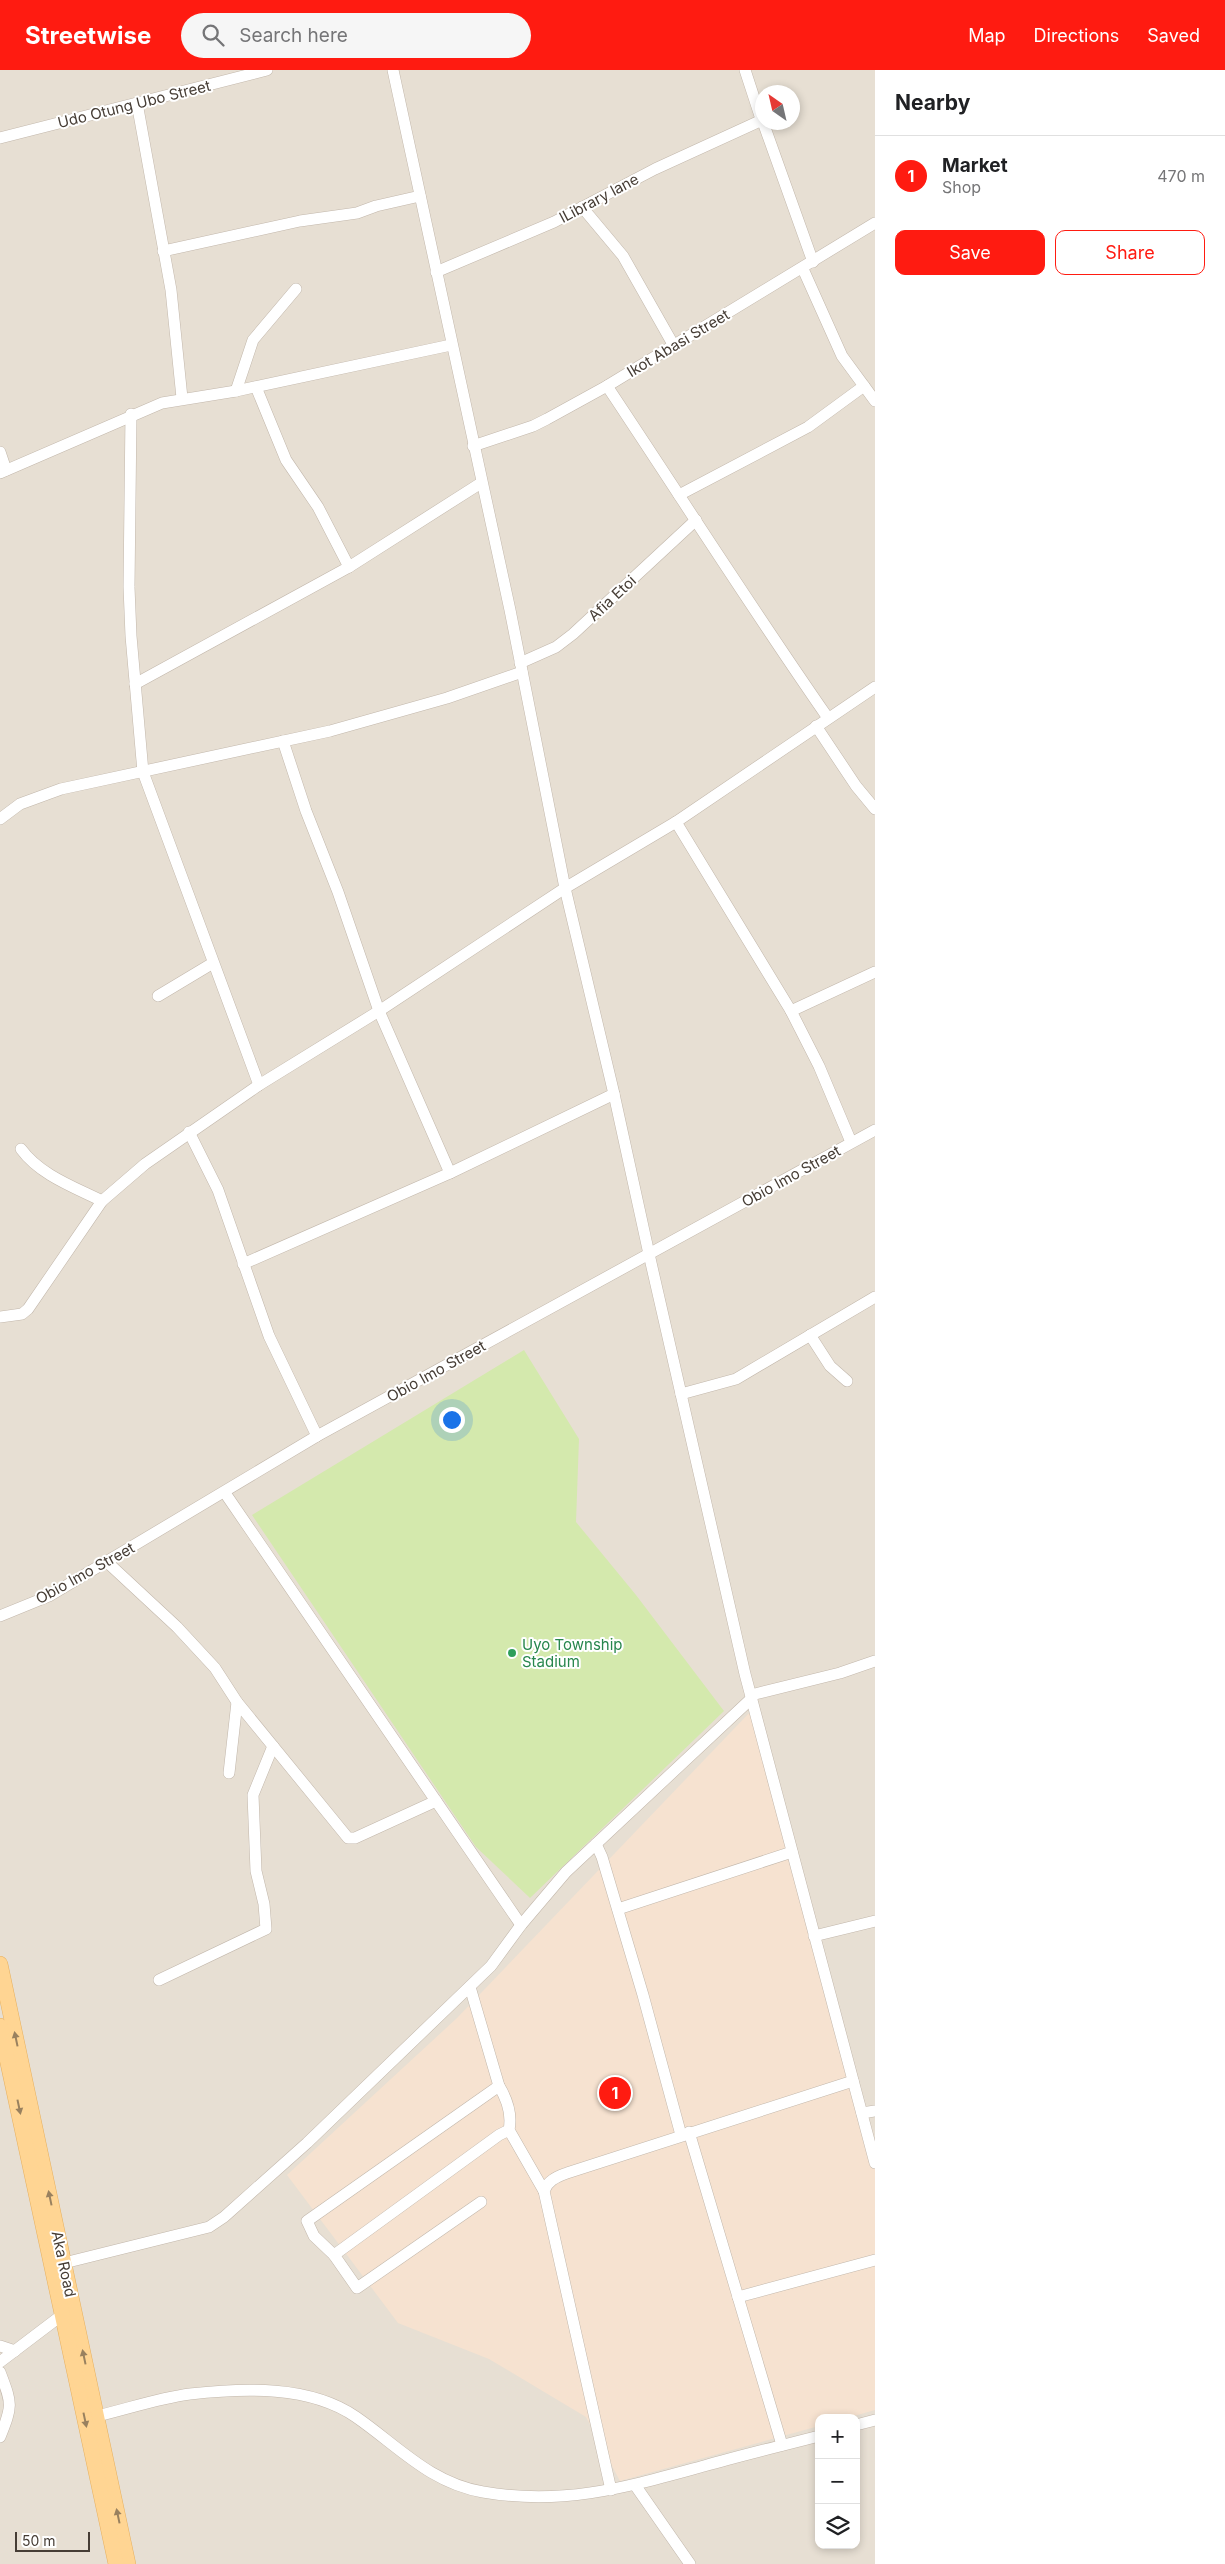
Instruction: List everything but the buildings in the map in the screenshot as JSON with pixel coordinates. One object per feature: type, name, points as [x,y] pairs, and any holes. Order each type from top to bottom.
[{"type":"main road","name":"Aka Road","points":[[0,1964],[128,2564]]},
{"type":"main road","name":"Aka Road","points":[[0,2026],[116,2564]]},
{"type":"street","name":"Udo Otung Ubo Street","points":[[0,138],[137,103],[235,74],[267,70]]},
{"type":"street","points":[[393,70],[521,668],[565,888],[614,1094],[648,1254],[751,1695],[875,2163]]},
{"type":"street","points":[[745,70],[755,101]]},
{"type":"street","points":[[137,103],[171,290],[182,398]]},
{"type":"street","name":"lLibrary lane","points":[[436,272],[554,222],[655,169],[755,125]]},
{"type":"street","points":[[765,130],[813,262]]},
{"type":"street","points":[[163,251],[300,221],[357,213],[376,206],[420,196]]},
{"type":"street","points":[[582,207],[623,256],[674,346]]},
{"type":"street","name":"Ikot Abasi Street","points":[[473,446],[533,426],[607,386],[803,269],[875,223]]},
{"type":"street","points":[[803,269],[835,344],[875,401]]},
{"type":"street","points":[[236,391],[253,340],[296,289]]},
{"type":"street","points":[[0,452],[3,471],[130,414],[182,398],[236,391],[451,345]]},
{"type":"street","points":[[607,386],[680,495],[756,615],[828,718]]},
{"type":"street","points":[[680,495],[808,427],[864,386]]},
{"type":"street","points":[[256,387],[286,460],[318,507],[350,567]]},
{"type":"street","points":[[130,414],[129,587],[142,772],[259,1085]]},
{"type":"street","points":[[135,684],[350,567],[481,482]]},
{"type":"street","name":"Afia Etoi","points":[[0,819],[20,804],[40,796],[330,731],[438,700],[521,668],[556,647],[573,634],[696,520]]},
{"type":"street","points":[[0,1317],[22,1314],[28,1309],[102,1201],[145,1164],[189,1132],[259,1085],[379,1011],[565,888],[676,822],[875,687]]},
{"type":"street","points":[[816,726],[856,786],[875,809]]},
{"type":"street","points":[[283,741],[306,811],[338,892],[379,1011],[450,1173]]},
{"type":"street","points":[[676,822],[791,1011],[819,1066],[851,1142]]},
{"type":"street","points":[[158,996],[214,963]]},
{"type":"street","points":[[791,1011],[875,972]]},
{"type":"street","points":[[243,1264],[450,1173],[614,1094]]},
{"type":"street","name":"Obio Imo Street","points":[[0,1616],[49,1596],[317,1436],[875,1130]]},
{"type":"street","points":[[189,1132],[218,1190],[269,1336],[317,1436]]},
{"type":"street","points":[[20,1149],[30,1161],[102,1201]]},
{"type":"street","points":[[681,1394],[736,1379],[875,1297]]},
{"type":"street","points":[[810,1335],[830,1366],[847,1381]]},
{"type":"street","points":[[224,1493],[521,1926]]},
{"type":"street","points":[[107,1562],[177,1627],[215,1668],[237,1702],[348,1838],[355,1838],[436,1801]]},
{"type":"street","points":[[751,1695],[840,1673],[875,1661]]},
{"type":"street","points":[[64,2263],[209,2227],[248,2198],[491,1966],[566,1872],[752,1698],[751,1695]]},
{"type":"street","points":[[229,1774],[237,1702]]},
{"type":"street","points":[[159,1980],[266,1929],[264,1904],[256,1871],[253,1795],[272,1746]]},
{"type":"street","points":[[596,1844],[618,1909],[782,2445]]},
{"type":"street","points":[[618,1909],[792,1852]]},
{"type":"street","points":[[814,1936],[875,1921]]},
{"type":"street","points":[[470,1987],[499,2086],[505,2096],[510,2122],[509,2130],[544,2191],[611,2490]]},
{"type":"street","points":[[544,2191],[553,2179],[567,2173],[685,2133],[853,2081]]},
{"type":"street","points":[[480,2202],[357,2288],[334,2255],[314,2236],[307,2222],[499,2086]]},
{"type":"street","points":[[862,2113],[875,2111]]},
{"type":"street","points":[[334,2255],[499,2135],[509,2130]]},
{"type":"street","points":[[738,2298],[875,2260]]},
{"type":"street","points":[[0,2362],[62,2315]]},
{"type":"street","points":[[0,2346],[15,2351]]},
{"type":"street","points":[[0,2372],[11,2401],[10,2412],[0,2437]]},
{"type":"street","points":[[97,2416],[188,2394],[271,2391],[323,2400],[341,2407],[415,2464],[464,2487],[484,2492],[564,2497],[635,2485],[815,2437]]},
{"type":"street","points":[[860,2425],[875,2420]]},
{"type":"street","points":[[635,2485],[690,2564]]},
{"type":"shaded area","points":[[0,70],[875,70],[875,2564],[0,2564]]},
{"type":"shaded area","points":[[752,1710],[875,2169],[875,2410],[860,2414],[815,2414],[815,2427],[620,2481],[586,2417],[489,2359],[398,2323],[287,2175],[457,2018]]},
{"type":"green space","name":"Uyo Township Stadium","points":[[524,1350],[579,1439],[576,1522],[636,1595],[724,1711],[530,1898],[476,1847],[252,1515]]},
{"type":"place","name":"Uyo Township Stadium","points":[[512,1653]]},
{"type":"place","name":"Market","points":[[615,2093]]}]
